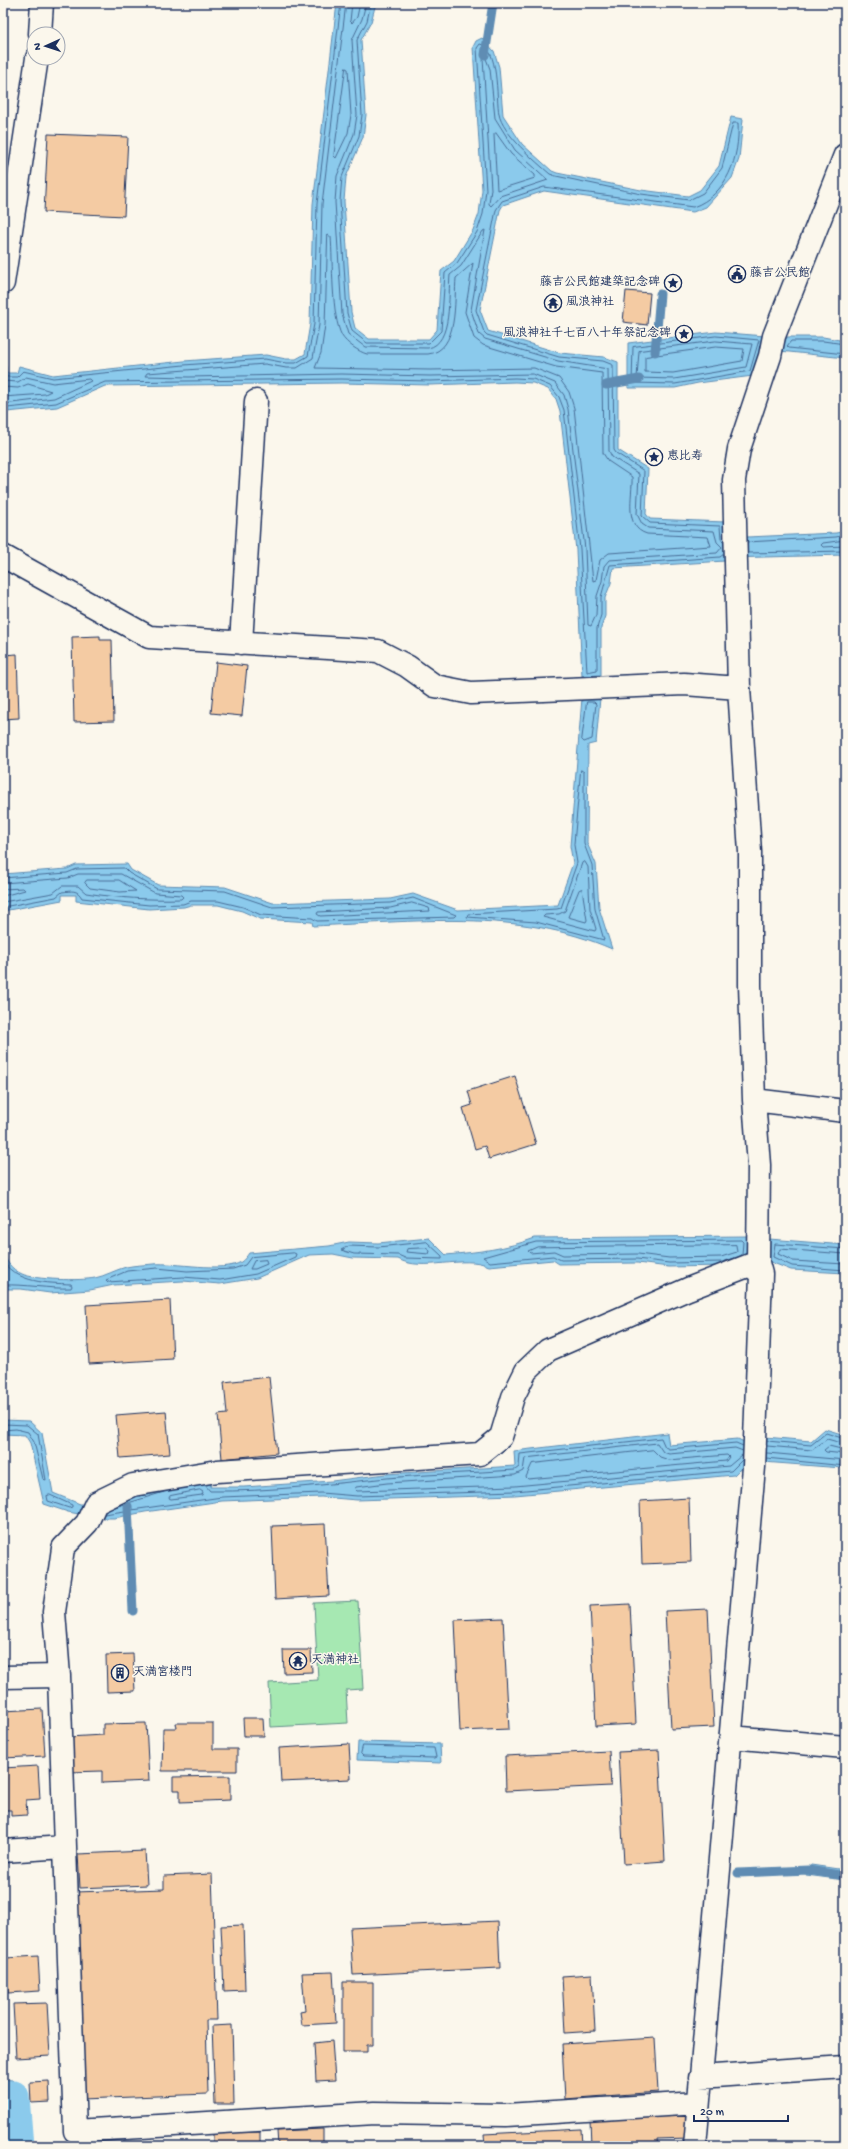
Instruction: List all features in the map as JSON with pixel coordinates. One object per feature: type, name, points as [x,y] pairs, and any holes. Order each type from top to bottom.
[{"type":"street","points":[[41,26],[42,3]]},
{"type":"street","points":[[3,283],[36,66]]},
{"type":"street","points":[[695,2146],[754,1467],[759,1269],[757,1237],[759,1165],[754,1100],[750,985],[750,852],[739,688],[734,480],[739,449],[772,346],[845,155]]},
{"type":"street","points":[[241,643],[256,401]]},
{"type":"street","points":[[3,556],[149,637],[378,651],[407,666],[435,686],[471,693],[684,684],[739,688]]},
{"type":"street","points":[[754,1100],[845,1111]]},
{"type":"street","points":[[698,2103],[506,2115],[374,2113],[75,2131],[59,1676],[54,1612],[58,1574],[63,1548],[87,1523],[96,1503],[132,1485],[217,1471],[480,1454],[501,1437],[513,1397],[526,1372],[548,1350],[688,1289],[750,1265],[759,1269]]},
{"type":"street","points":[[3,1677],[59,1676]]},
{"type":"street","points":[[731,1737],[845,1747]]},
{"type":"street","points":[[3,1851],[65,1847]]},
{"type":"street","points":[[700,2077],[845,2067]]},
{"type":"green space","points":[[358,1601],[363,1689],[346,1690],[348,1723],[271,1727],[269,1683],[318,1680],[314,1603]]},
{"type":"water","points":[[337,3],[376,3],[371,22],[361,40],[366,115],[363,137],[346,177],[344,201],[351,312],[355,328],[369,339],[429,339],[437,330],[441,271],[454,261],[473,230],[479,214],[482,190],[473,47],[476,41],[482,38],[494,51],[499,67],[503,115],[522,144],[552,171],[557,173],[641,190],[688,196],[700,190],[719,166],[731,117],[743,119],[739,159],[732,178],[706,207],[693,212],[544,191],[503,205],[500,210],[480,310],[488,331],[560,353],[604,357],[618,362],[618,450],[648,469],[646,514],[650,519],[725,522],[725,538],[836,533],[845,531],[845,555],[725,558],[725,561],[613,568],[611,583],[605,598],[605,616],[601,628],[601,675],[582,676],[576,550],[560,411],[556,399],[548,389],[533,383],[515,382],[430,385],[341,383],[105,386],[57,407],[7,412],[3,430],[3,366],[6,366],[7,373],[17,373],[19,366],[53,375],[184,361],[266,355],[286,359],[296,359],[305,354],[310,324],[313,204]]},
{"type":"water","points":[[716,332],[765,336],[753,376],[698,383],[675,388],[628,388],[628,343]]},
{"type":"water","points":[[787,337],[823,337],[845,341],[845,358],[780,351]]},
{"type":"water","points":[[582,698],[600,698],[596,743],[588,745],[587,843],[596,864],[599,908],[612,949],[577,936],[540,928],[503,923],[427,921],[313,926],[312,922],[260,919],[242,911],[218,905],[191,905],[184,907],[149,909],[76,901],[76,895],[62,895],[62,900],[3,911],[3,874],[67,869],[76,865],[127,864],[131,870],[158,885],[225,887],[273,903],[390,899],[413,894],[458,910],[558,905],[573,863],[570,846]]},
{"type":"water","points":[[747,1236],[746,1260],[724,1266],[669,1267],[637,1263],[559,1264],[553,1260],[489,1266],[468,1262],[419,1264],[408,1263],[398,1259],[353,1258],[333,1254],[309,1255],[257,1278],[220,1284],[183,1281],[114,1285],[90,1290],[50,1293],[21,1289],[3,1289],[3,1248],[9,1264],[22,1274],[47,1279],[79,1279],[95,1278],[136,1265],[162,1264],[223,1267],[241,1262],[249,1253],[329,1246],[349,1242],[378,1243],[429,1238],[446,1255],[502,1247],[535,1238]]},
{"type":"water","points":[[769,1239],[845,1245],[845,1273],[791,1270],[768,1261]]},
{"type":"water","points":[[3,1420],[29,1421],[42,1433],[53,1493],[80,1504],[107,1505],[158,1489],[213,1480],[210,1487],[244,1487],[332,1481],[386,1474],[515,1466],[514,1451],[667,1433],[669,1445],[738,1439],[744,1442],[765,1437],[811,1441],[825,1429],[845,1435],[845,1471],[842,1468],[763,1462],[739,1470],[734,1475],[515,1495],[357,1500],[321,1497],[222,1501],[114,1518],[100,1518],[68,1512],[44,1504],[30,1443],[25,1435],[3,1434]]},
{"type":"water","points":[[358,1742],[440,1744],[441,1763],[357,1760]]},
{"type":"water","points":[[811,1865],[845,1870],[845,1880],[806,1875]]},
{"type":"water","points":[[3,2079],[12,2080],[16,2084],[20,2100],[11,2101],[7,2087],[3,2087]]},
{"type":"water","points":[[22,2135],[23,2146],[10,2146],[8,2136]]},
{"type":"building","points":[[48,134],[128,137],[124,216],[44,212]]},
{"type":"building","points":[[626,291],[650,293],[647,325],[623,322]]},
{"type":"building","points":[[100,636],[100,640],[112,640],[114,721],[74,722],[72,637]]},
{"type":"building","points":[[17,654],[19,718],[3,719],[3,655]]},
{"type":"building","points":[[216,662],[247,666],[242,716],[211,713]]},
{"type":"building","points":[[515,1076],[536,1144],[489,1159],[485,1146],[475,1149],[463,1108],[472,1105],[468,1091]]},
{"type":"building","points":[[170,1300],[173,1359],[89,1364],[86,1305]]},
{"type":"building","points":[[269,1377],[277,1453],[222,1459],[218,1415],[227,1414],[224,1382]]},
{"type":"building","points":[[166,1411],[170,1454],[120,1458],[116,1415]]},
{"type":"building","points":[[689,1498],[691,1562],[642,1564],[640,1501]]},
{"type":"building","points":[[325,1524],[329,1596],[275,1599],[272,1526]]},
{"type":"building","points":[[630,1604],[636,1724],[596,1726],[590,1606]]},
{"type":"building","points":[[708,1609],[714,1727],[671,1729],[665,1611]]},
{"type":"building","points":[[503,1618],[509,1729],[460,1731],[455,1620]]},
{"type":"building","points":[[283,1650],[311,1650],[312,1672],[284,1673]]},
{"type":"building","name":"天満宮楼門","points":[[133,1654],[135,1691],[107,1692],[106,1655]]},
{"type":"building","points":[[42,1709],[45,1756],[3,1758],[3,1711]]},
{"type":"building","points":[[243,1718],[263,1718],[264,1736],[244,1736]]},
{"type":"building","points":[[146,1723],[149,1781],[102,1783],[102,1771],[69,1772],[68,1737],[103,1735],[103,1724]]},
{"type":"building","points":[[176,1723],[213,1723],[213,1749],[237,1749],[237,1771],[162,1771],[163,1728],[177,1728]]},
{"type":"building","points":[[349,1744],[351,1779],[281,1782],[279,1748]]},
{"type":"building","points":[[659,1750],[665,1861],[624,1864],[618,1752]]},
{"type":"building","points":[[609,1751],[611,1786],[506,1791],[505,1756]]},
{"type":"building","points":[[38,1766],[40,1799],[26,1800],[27,1815],[11,1816],[11,1810],[3,1810],[3,1768]]},
{"type":"building","points":[[230,1776],[230,1800],[180,1802],[180,1790],[173,1790],[173,1777]]},
{"type":"building","points":[[145,1851],[147,1885],[80,1888],[78,1854]]},
{"type":"building","points":[[212,1874],[217,2020],[206,2020],[208,2094],[82,2099],[75,1892],[164,1889],[164,1876]]},
{"type":"building","points":[[498,1921],[500,1968],[353,1975],[350,1928]]},
{"type":"building","points":[[243,1925],[245,1990],[224,1991],[221,1926]]},
{"type":"building","points":[[38,1956],[40,1991],[8,1993],[6,1958]]},
{"type":"building","points":[[3,1960],[5,1960],[5,1992],[3,1992]]},
{"type":"building","points":[[333,1972],[336,2023],[302,2025],[300,2012],[305,2011],[302,1973]]},
{"type":"building","points":[[592,1974],[595,2031],[565,2033],[562,1976]]},
{"type":"building","points":[[343,1982],[373,1982],[373,2045],[367,2045],[367,2052],[343,2052]]},
{"type":"building","points":[[47,2003],[50,2056],[16,2058],[13,2004]]},
{"type":"building","points":[[232,2025],[234,2104],[215,2104],[212,2026]]},
{"type":"building","points":[[655,2038],[658,2092],[565,2099],[562,2044]]},
{"type":"building","points":[[332,2041],[335,2080],[316,2081],[314,2043]]},
{"type":"building","points":[[49,2081],[50,2102],[31,2103],[30,2082]]},
{"type":"building","points":[[688,2114],[689,2138],[657,2139],[658,2146],[591,2146],[590,2119]]},
{"type":"building","points":[[323,2129],[323,2146],[278,2146],[277,2131]]},
{"type":"building","points":[[581,2129],[582,2146],[485,2146],[484,2134]]},
{"type":"building","points":[[260,2132],[260,2146],[213,2146],[213,2133]]},
{"type":"building","points":[[690,2143],[690,2146],[665,2146],[664,2144]]},
{"type":"waterway","points":[[485,55],[493,3]]},
{"type":"waterway","points":[[655,352],[660,294]]},
{"type":"waterway","points":[[606,385],[639,379]]},
{"type":"waterway","points":[[128,1506],[133,1611]]},
{"type":"waterway","points":[[738,1873],[808,1870],[845,1876]]},
{"type":"waterway","points":[[13,2097],[17,2146]]},
{"type":"place","name":"藤吉公民館","points":[[737,274]]},
{"type":"place","name":"藤吉公民館建築記念碑","points":[[673,283]]},
{"type":"place","name":"風浪神社","points":[[553,303]]},
{"type":"place","name":"風浪神社千七百八十年祭記念碑","points":[[684,334]]},
{"type":"place","name":"恵比寿","points":[[654,457]]},
{"type":"place","name":"天満神社","points":[[298,1661]]},
{"type":"place","name":"天満宮楼門","points":[[120,1673]]}]
